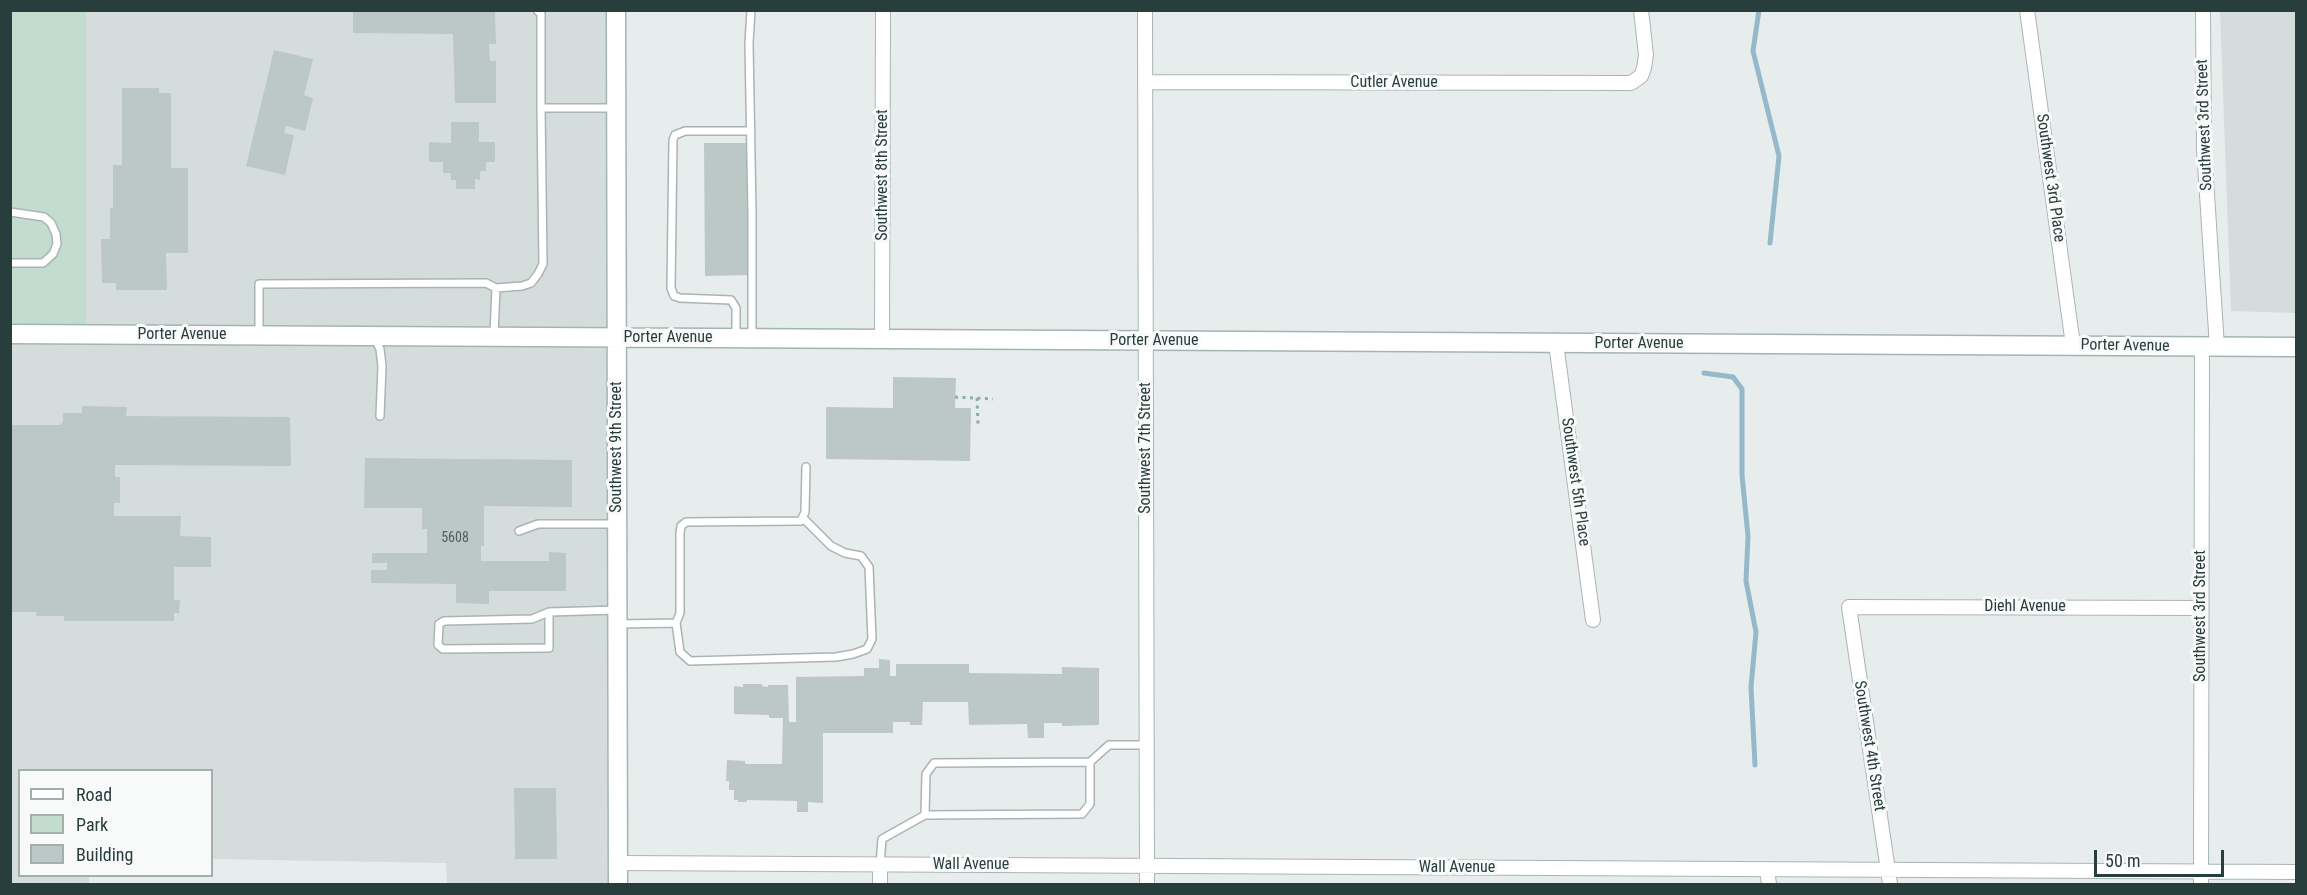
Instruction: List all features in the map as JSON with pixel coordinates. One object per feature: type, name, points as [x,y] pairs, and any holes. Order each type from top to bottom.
[{"type":"street","name":"Southwest 9th Street","points":[[616,10],[618,885]]},
{"type":"street","name":"Southwest 8th Street","points":[[882,339],[883,10]]},
{"type":"street","name":"Southwest 7th Street","points":[[1145,10],[1147,885]]},
{"type":"street","name":"Cutler Avenue","points":[[1145,82],[1631,83],[1641,76],[1646,55],[1641,10]]},
{"type":"street","name":"Southwest 3rd Place","points":[[2027,10],[2073,345]]},
{"type":"street","name":"Southwest 3rd Street","points":[[2201,878],[2201,608],[2209,347],[2203,10]]},
{"type":"street","name":"Porter Avenue","points":[[10,334],[2296,347]]},
{"type":"street","name":"Southwest 5th Place","points":[[1556,343],[1593,620]]},
{"type":"street","name":"Diehl Avenue","points":[[1849,607],[2201,608]]},
{"type":"street","name":"Southwest 4th Street","points":[[1849,607],[1890,885]]},
{"type":"street","name":"Wall Avenue","points":[[618,863],[1888,870],[2201,878],[2296,872]]},
{"type":"street","points":[[880,865],[880,885]]},
{"type":"street","points":[[1767,870],[1769,885]]},
{"type":"lane","points":[[259,336],[260,284],[486,283],[496,288],[531,283],[543,264],[541,14],[537,10]]},
{"type":"lane","points":[[744,339],[751,131],[749,43],[751,10]]},
{"type":"lane","points":[[541,108],[616,108]]},
{"type":"lane","points":[[744,339],[736,308],[731,300],[680,298],[674,296],[671,288],[673,140],[675,135],[686,130],[751,131]]},
{"type":"lane","points":[[10,212],[44,217],[51,223],[57,244],[53,254],[43,263],[10,263]]},
{"type":"lane","points":[[494,337],[496,288]]},
{"type":"lane","points":[[374,336],[381,349],[380,416]]},
{"type":"lane","points":[[804,519],[794,522],[686,522],[681,526],[680,613],[676,623],[680,652],[690,661],[836,657],[867,649],[872,639],[869,567],[861,556],[845,553],[831,546],[804,519],[806,467]]},
{"type":"lane","points":[[519,531],[538,524],[617,524]]},
{"type":"lane","points":[[549,612],[549,648],[443,649],[438,645],[439,624],[444,621],[532,619],[549,612],[676,623]]},
{"type":"lane","points":[[925,815],[926,774],[934,763],[1090,762],[1109,745],[1147,745]]},
{"type":"lane","points":[[880,865],[882,839],[925,815],[1082,814],[1090,804],[1090,762]]},
{"type":"path","points":[[956,397],[993,399]]},
{"type":"path","points":[[977,398],[978,424]]},
{"type":"shaded area","points":[[86,11],[616,11],[618,884],[447,884],[446,863],[213,859],[213,769],[18,769],[18,877],[89,877],[89,884],[11,884],[11,334],[86,335]]},
{"type":"shaded area","points":[[2220,11],[2296,11],[2296,313],[2231,311]]},
{"type":"green space","points":[[11,11],[86,11],[86,335],[11,334]]},
{"type":"building","points":[[353,10],[495,10],[496,44],[489,44],[490,61],[496,61],[496,103],[455,103],[453,34],[353,33]]},
{"type":"building","points":[[274,50],[313,59],[304,95],[313,98],[305,131],[286,126],[284,133],[294,135],[285,175],[246,166]]},
{"type":"building","points":[[122,88],[159,88],[159,93],[171,93],[171,168],[188,168],[188,253],[166,253],[167,290],[116,290],[116,283],[102,283],[101,239],[110,239],[113,165],[122,165]]},
{"type":"building","points":[[451,122],[479,122],[479,142],[495,142],[495,162],[486,162],[486,171],[480,171],[480,180],[475,179],[475,189],[456,189],[456,180],[451,180],[451,173],[443,173],[443,162],[429,162],[429,142],[451,143]]},
{"type":"building","points":[[704,143],[750,143],[751,275],[705,276]]},
{"type":"building","points":[[893,377],[956,378],[955,408],[971,408],[970,461],[826,459],[826,407],[893,408]]},
{"type":"building","points":[[82,406],[127,407],[126,416],[290,417],[291,466],[115,465],[115,477],[120,477],[120,503],[114,503],[114,516],[181,516],[180,536],[211,537],[211,567],[174,567],[174,600],[180,600],[179,613],[174,613],[174,621],[64,621],[64,616],[36,616],[37,612],[10,612],[10,425],[60,425],[63,422],[63,413],[82,413]]},
{"type":"building","points":[[365,458],[572,460],[572,507],[484,506],[484,546],[481,546],[481,561],[549,561],[549,552],[566,553],[566,591],[489,591],[489,604],[456,603],[456,584],[371,583],[371,570],[387,570],[387,563],[372,563],[372,553],[427,553],[427,529],[422,529],[422,508],[364,508]]},
{"type":"building","points":[[879,659],[890,660],[890,676],[896,676],[896,664],[969,664],[969,673],[1062,674],[1062,667],[1099,668],[1099,725],[1062,726],[1062,723],[1044,723],[1044,738],[1028,738],[1027,724],[969,725],[968,702],[923,702],[922,725],[893,722],[893,733],[823,733],[823,803],[808,802],[808,812],[797,812],[797,801],[747,800],[747,802],[738,802],[734,800],[734,790],[729,790],[729,781],[726,781],[727,760],[745,761],[745,764],[782,764],[783,718],[769,718],[769,715],[734,714],[734,686],[743,687],[743,684],[762,684],[768,687],[768,685],[788,685],[789,722],[796,722],[796,677],[864,676],[864,668],[879,668]]},
{"type":"building","points":[[514,788],[556,788],[557,859],[515,859]]},
{"type":"waterway","points":[[1759,10],[1753,51],[1779,156],[1770,243]]},
{"type":"waterway","points":[[1704,373],[1733,377],[1742,389],[1742,475],[1748,536],[1746,581],[1756,632],[1751,687],[1755,765]]}]
